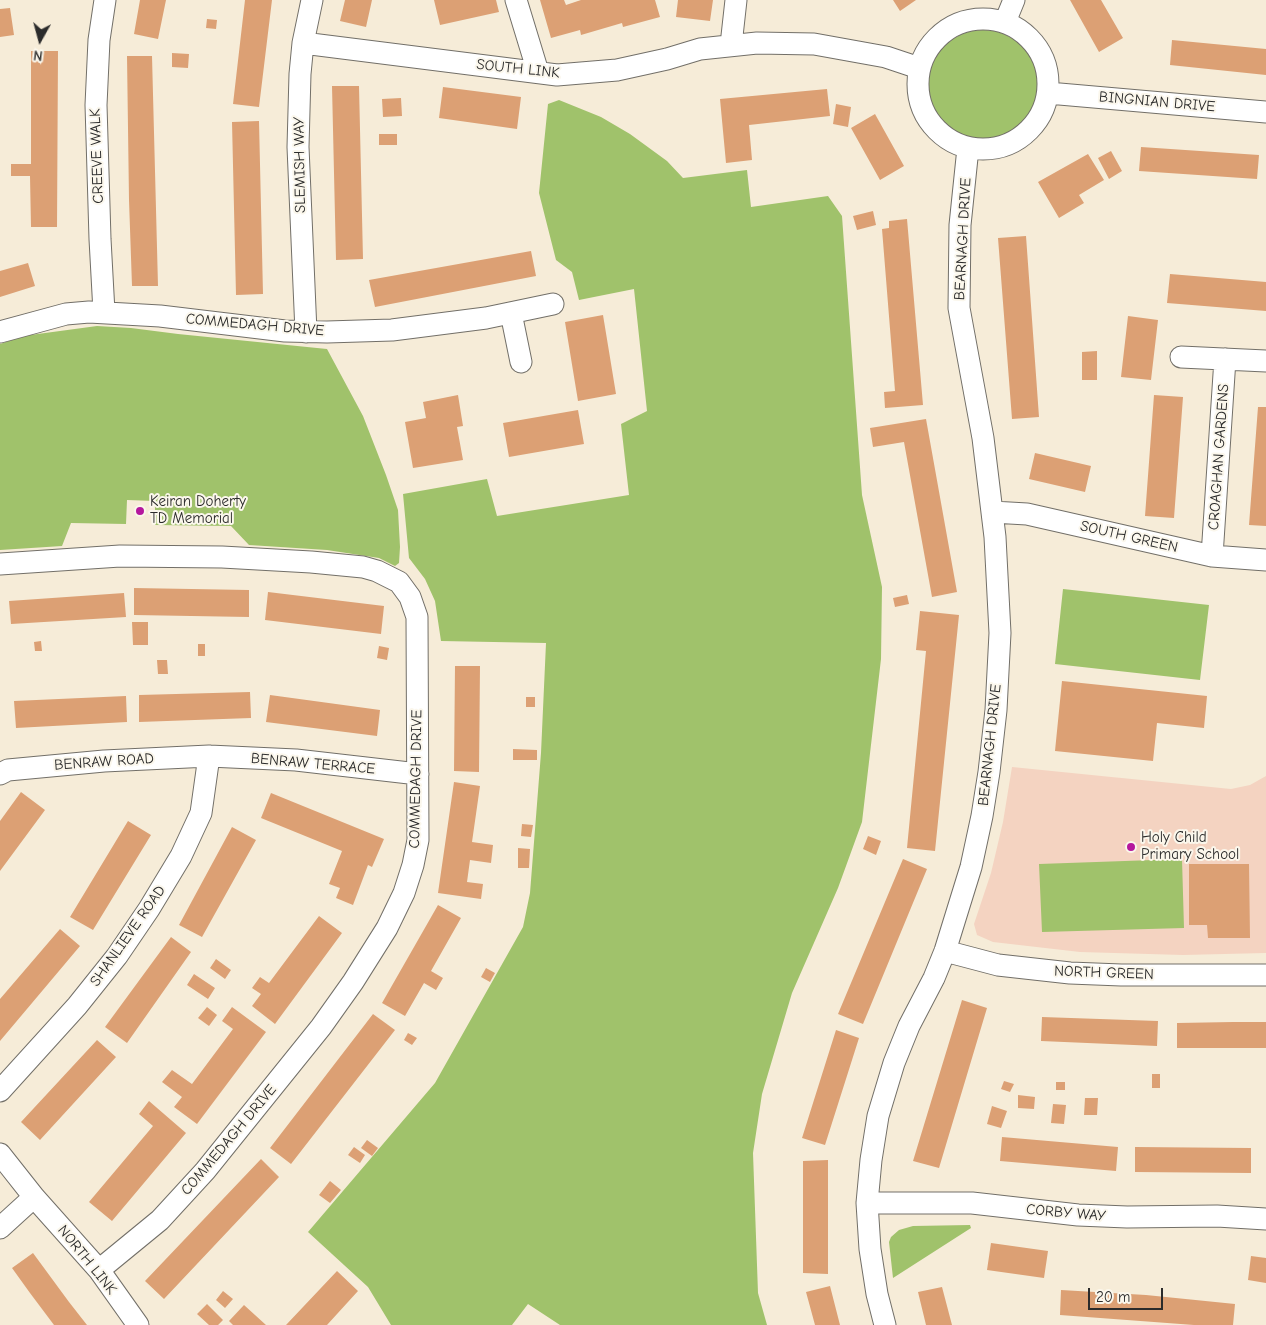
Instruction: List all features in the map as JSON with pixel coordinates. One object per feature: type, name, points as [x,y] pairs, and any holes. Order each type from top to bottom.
[{"type":"street","name":"CREEVE WALK","points":[[104,312],[96,105],[99,40],[105,0]]},
{"type":"street","name":"SLEMISH WAY","points":[[306,332],[298,147],[300,74],[303,43],[312,0]]},
{"type":"street","points":[[516,0],[538,72]]},
{"type":"street","points":[[731,45],[736,0]]},
{"type":"street","points":[[1004,22],[1014,0]]},
{"type":"street","points":[[974,19],[989,19],[1004,22],[1030,38],[1039,50],[1045,63],[1048,92],[1043,110],[1034,126],[1020,138],[1004,146],[986,150],[968,148],[952,142],[938,131],[927,118],[920,102],[919,68],[925,54],[945,30],[959,23],[974,19]]},
{"type":"street","name":"SOUTH LINK","points":[[303,43],[556,75],[617,70],[667,59],[700,49],[757,43],[814,44],[886,57],[919,68]]},
{"type":"street","name":"BINGNIAN DRIVE","points":[[1048,92],[1266,112]]},
{"type":"street","name":"BEARNAGH DRIVE","points":[[885,1325],[877,1294],[870,1249],[867,1204],[878,1116],[894,1063],[909,1026],[934,978],[945,950],[971,867],[982,816],[996,710],[1000,633],[992,512],[983,438],[959,308],[960,225],[968,148]]},
{"type":"street","name":"COMMEDAGH DRIVE","points":[[0,332],[66,314],[104,312],[160,316],[285,331],[392,330],[433,326],[553,304]]},
{"type":"street","points":[[511,313],[521,362]]},
{"type":"street","points":[[1181,357],[1266,361]]},
{"type":"street","name":"CROAGHAN GARDENS","points":[[1212,556],[1225,359]]},
{"type":"street","name":"SOUTH GREEN","points":[[992,512],[1027,514],[1212,556],[1266,560]]},
{"type":"street","name":"COMMEDAGH DRIVE","points":[[0,564],[120,556],[222,557],[354,566],[389,575],[399,582],[406,590],[415,607],[417,617],[418,840],[413,865],[404,893],[387,928],[354,982],[321,1027],[205,1171],[160,1220],[99,1270]]},
{"type":"street","name":"BENRAW TERRACE","points":[[209,756],[296,760],[418,774]]},
{"type":"street","name":"BENRAW ROAD","points":[[0,774],[8,770],[104,761],[209,756]]},
{"type":"street","name":"SHANLIEVE ROAD","points":[[0,1091],[77,1006],[117,956],[149,908],[181,856],[201,813],[209,756]]},
{"type":"street","name":"NORTH GREEN","points":[[945,950],[998,965],[1070,973],[1266,975]]},
{"type":"street","points":[[0,1154],[34,1197],[0,1228]]},
{"type":"street","name":"NORTH LINK","points":[[34,1197],[99,1270],[138,1325]]},
{"type":"street","name":"CORBY WAY","points":[[867,1204],[972,1203],[1098,1216],[1157,1218],[1217,1216],[1266,1219]]},
{"type":"shaded area","name":"Holy Child Primary School","points":[[1012,767],[1231,789],[1250,785],[1266,776],[1266,953],[1183,955],[1080,952],[993,942],[977,935],[974,924],[991,873],[1003,822]]},
{"type":"green space","points":[[983,30],[994,31],[1004,35],[1022,46],[1033,64],[1037,74],[1037,96],[1033,106],[1022,124],[1004,135],[994,139],[983,140],[972,139],[962,135],[944,124],[933,106],[929,96],[928,85],[929,74],[933,64],[944,46],[962,35],[972,31]]},
{"type":"green space","points":[[559,100],[601,117],[630,134],[667,161],[683,178],[747,170],[751,207],[828,196],[842,216],[862,495],[882,587],[881,659],[862,822],[838,888],[792,993],[762,1094],[753,1153],[758,1293],[767,1325],[560,1325],[528,1304],[512,1325],[391,1325],[368,1287],[308,1232],[435,1083],[523,927],[530,893],[541,753],[546,643],[441,641],[435,601],[425,579],[409,558],[403,494],[487,479],[497,516],[629,495],[621,424],[647,411],[634,289],[579,300],[572,272],[556,260],[539,193],[548,104]]},
{"type":"green space","points":[[97,326],[327,349],[363,416],[398,510],[399,563],[395,566],[379,558],[327,550],[249,545],[231,526],[155,525],[155,501],[127,500],[126,524],[71,523],[62,546],[0,550],[0,344],[23,336]]},
{"type":"green space","points":[[1063,589],[1209,605],[1200,680],[1055,664]]},
{"type":"green space","points":[[1182,859],[1184,928],[1042,932],[1039,864]]},
{"type":"green space","points":[[970,1225],[971,1228],[893,1278],[889,1242],[891,1237],[899,1230],[913,1226]]},
{"type":"building","points":[[140,0],[166,0],[158,39],[134,34]]},
{"type":"building","points":[[245,0],[272,0],[259,107],[233,104]]},
{"type":"building","points":[[345,0],[372,0],[366,27],[340,21]]},
{"type":"building","points":[[434,0],[496,0],[499,12],[440,25]]},
{"type":"building","points":[[540,0],[564,0],[566,5],[581,0],[655,0],[660,17],[623,27],[622,23],[581,35],[580,30],[551,38]]},
{"type":"building","points":[[678,0],[713,0],[710,21],[676,17]]},
{"type":"building","points":[[893,0],[916,0],[900,11]]},
{"type":"building","points":[[1070,0],[1101,0],[1123,38],[1099,52]]},
{"type":"building","points":[[10,8],[14,35],[0,37],[0,9]]},
{"type":"building","points":[[207,19],[217,20],[216,29],[206,28]]},
{"type":"building","points":[[1172,40],[1266,49],[1266,75],[1170,65]]},
{"type":"building","points":[[31,51],[58,51],[57,227],[31,227],[30,176],[11,176],[11,164],[31,164]]},
{"type":"building","points":[[172,53],[189,54],[188,68],[172,67]]},
{"type":"building","points":[[127,56],[152,56],[158,286],[132,286]]},
{"type":"building","points":[[332,86],[359,86],[363,259],[336,260]]},
{"type":"building","points":[[443,87],[521,97],[517,129],[439,118]]},
{"type":"building","points":[[827,89],[830,116],[749,125],[752,160],[726,163],[720,99]]},
{"type":"building","points":[[401,98],[402,116],[383,117],[382,99]]},
{"type":"building","points":[[836,104],[851,107],[848,127],[833,124]]},
{"type":"building","points":[[875,114],[904,166],[880,180],[851,128]]},
{"type":"building","points":[[259,121],[263,294],[236,295],[232,122]]},
{"type":"building","points":[[379,134],[397,134],[397,145],[379,145]]},
{"type":"building","points":[[1141,147],[1259,155],[1257,179],[1139,171]]},
{"type":"building","points":[[1111,151],[1122,171],[1109,179],[1098,158]]},
{"type":"building","points":[[1088,154],[1104,180],[1079,195],[1084,203],[1059,218],[1038,182]]},
{"type":"building","points":[[873,211],[876,225],[857,230],[853,216]]},
{"type":"building","points":[[907,219],[923,405],[885,408],[884,392],[895,391],[882,229],[889,228],[889,221]]},
{"type":"building","points":[[1026,236],[1039,417],[1012,419],[998,238]]},
{"type":"building","points":[[531,251],[536,276],[375,307],[369,280]]},
{"type":"building","points":[[28,263],[35,286],[0,297],[0,271]]},
{"type":"building","points":[[1170,274],[1266,282],[1266,311],[1167,303]]},
{"type":"building","points":[[603,315],[616,394],[578,401],[565,322]]},
{"type":"building","points":[[1128,316],[1158,320],[1151,380],[1121,377]]},
{"type":"building","points":[[1097,351],[1097,380],[1082,380],[1082,352]]},
{"type":"building","points":[[458,395],[463,426],[457,427],[463,460],[413,468],[405,422],[426,418],[423,402]]},
{"type":"building","points":[[1154,395],[1183,397],[1174,518],[1145,516]]},
{"type":"building","points":[[1258,407],[1266,407],[1266,526],[1249,525]]},
{"type":"building","points":[[578,410],[584,444],[509,457],[503,423]]},
{"type":"building","points":[[926,419],[957,592],[932,597],[904,442],[873,447],[870,428]]},
{"type":"building","points":[[1035,453],[1091,466],[1085,492],[1029,479]]},
{"type":"building","points":[[134,588],[249,590],[249,617],[134,615]]},
{"type":"building","points":[[268,592],[384,606],[381,634],[265,620]]},
{"type":"building","points":[[124,593],[126,617],[11,624],[9,601]]},
{"type":"building","points":[[907,595],[909,604],[895,607],[893,598]]},
{"type":"building","points":[[920,611],[959,615],[935,851],[907,848],[926,651],[916,650]]},
{"type":"building","points":[[132,622],[148,622],[148,645],[133,645]]},
{"type":"building","points":[[41,641],[42,651],[35,651],[34,642]]},
{"type":"building","points":[[198,644],[205,644],[205,656],[198,656]]},
{"type":"building","points":[[379,646],[389,648],[387,660],[377,658]]},
{"type":"building","points":[[157,660],[167,660],[168,674],[158,674]]},
{"type":"building","points":[[455,666],[480,666],[479,772],[454,771]]},
{"type":"building","points":[[1062,681],[1207,696],[1204,728],[1157,723],[1153,761],[1055,751]]},
{"type":"building","points":[[250,692],[251,718],[139,722],[139,695]]},
{"type":"building","points":[[270,695],[380,710],[377,736],[266,722]]},
{"type":"building","points":[[126,696],[127,722],[16,728],[14,701]]},
{"type":"building","points":[[526,697],[535,697],[535,707],[526,707]]},
{"type":"building","points":[[513,749],[537,750],[537,760],[513,760]]},
{"type":"building","points":[[454,782],[480,786],[472,842],[493,845],[491,863],[470,860],[467,882],[483,884],[481,899],[438,893]]},
{"type":"building","points":[[21,792],[45,810],[0,871],[0,821]]},
{"type":"building","points":[[271,793],[384,839],[372,867],[368,865],[353,905],[336,898],[340,888],[329,884],[342,851],[261,818]]},
{"type":"building","points":[[128,821],[151,835],[93,930],[70,917]]},
{"type":"building","points":[[522,824],[533,825],[531,837],[521,836]]},
{"type":"building","points":[[232,827],[256,840],[202,937],[179,925]]},
{"type":"building","points":[[868,836],[881,841],[876,855],[863,849]]},
{"type":"building","points":[[518,848],[530,849],[529,868],[518,868]]},
{"type":"building","points":[[903,859],[927,869],[863,1024],[838,1014]]},
{"type":"building","points":[[1189,864],[1249,864],[1250,938],[1208,938],[1207,925],[1189,925]]},
{"type":"building","points":[[438,905],[461,918],[431,971],[443,978],[436,990],[424,983],[405,1016],[382,1003]]},
{"type":"building","points":[[319,916],[342,933],[275,1024],[252,1006],[261,994],[252,988],[260,977],[269,983]]},
{"type":"building","points":[[60,929],[80,946],[0,1041],[0,999]]},
{"type":"building","points":[[171,937],[191,952],[127,1043],[105,1027]]},
{"type":"building","points":[[216,959],[231,970],[225,979],[210,968]]},
{"type":"building","points":[[486,968],[495,973],[490,982],[481,977]]},
{"type":"building","points":[[194,974],[215,988],[208,999],[187,985]]},
{"type":"building","points":[[962,1000],[987,1008],[939,1168],[913,1161]]},
{"type":"building","points":[[207,1007],[217,1015],[209,1026],[198,1018]]},
{"type":"building","points":[[232,1007],[266,1032],[197,1124],[174,1107],[182,1097],[162,1082],[172,1070],[192,1084],[233,1029],[222,1021]]},
{"type":"building","points":[[373,1014],[395,1030],[291,1164],[270,1148]]},
{"type":"building","points":[[1042,1017],[1158,1021],[1157,1046],[1041,1041]]},
{"type":"building","points":[[1266,1022],[1266,1048],[1177,1048],[1177,1023]]},
{"type":"building","points":[[836,1030],[859,1038],[825,1145],[802,1138]]},
{"type":"building","points":[[408,1033],[417,1038],[412,1045],[404,1040]]},
{"type":"building","points":[[97,1040],[116,1057],[40,1140],[21,1122]]},
{"type":"building","points":[[1152,1074],[1160,1074],[1160,1088],[1152,1088]]},
{"type":"building","points":[[1004,1081],[1014,1084],[1010,1092],[1001,1089]]},
{"type":"building","points":[[1056,1082],[1065,1082],[1065,1090],[1056,1090]]},
{"type":"building","points":[[1018,1095],[1035,1097],[1034,1109],[1018,1108]]},
{"type":"building","points":[[1085,1098],[1098,1098],[1097,1115],[1084,1115]]},
{"type":"building","points":[[149,1101],[186,1133],[112,1221],[89,1202],[153,1126],[139,1114]]},
{"type":"building","points":[[1053,1104],[1066,1105],[1064,1124],[1051,1123]]},
{"type":"building","points":[[992,1106],[1007,1111],[1001,1128],[987,1124]]},
{"type":"building","points":[[1002,1137],[1118,1147],[1116,1171],[1000,1161]]},
{"type":"building","points":[[367,1140],[378,1148],[372,1156],[361,1148]]},
{"type":"building","points":[[354,1147],[365,1155],[360,1163],[348,1155]]},
{"type":"building","points":[[1135,1147],[1251,1148],[1251,1173],[1135,1172]]},
{"type":"building","points":[[261,1159],[279,1177],[164,1299],[145,1281]]},
{"type":"building","points":[[828,1160],[828,1274],[803,1273],[803,1161]]},
{"type":"building","points":[[330,1181],[341,1190],[330,1203],[319,1195]]},
{"type":"building","points":[[991,1243],[1048,1251],[1044,1278],[987,1270]]},
{"type":"building","points":[[33,1253],[87,1325],[54,1325],[30,1293],[12,1268]]},
{"type":"building","points":[[1251,1256],[1266,1258],[1266,1283],[1248,1280]]},
{"type":"building","points":[[337,1271],[358,1291],[327,1325],[286,1325]]},
{"type":"building","points":[[830,1286],[840,1325],[815,1325],[806,1292]]},
{"type":"building","points":[[942,1287],[952,1325],[926,1325],[918,1292]]},
{"type":"building","points":[[1061,1290],[1146,1295],[1235,1304],[1233,1325],[1194,1325],[1060,1315]]},
{"type":"building","points":[[223,1291],[233,1299],[225,1308],[216,1300]]},
{"type":"building","points":[[207,1304],[223,1320],[218,1325],[209,1325],[197,1314]]},
{"type":"building","points":[[244,1305],[266,1325],[233,1325],[229,1321]]},
{"type":"place","name":"Keiran Doherty TD Memorial","points":[[140,511]]},
{"type":"place","name":"Holy Child Primary School","points":[[1131,847]]}]
